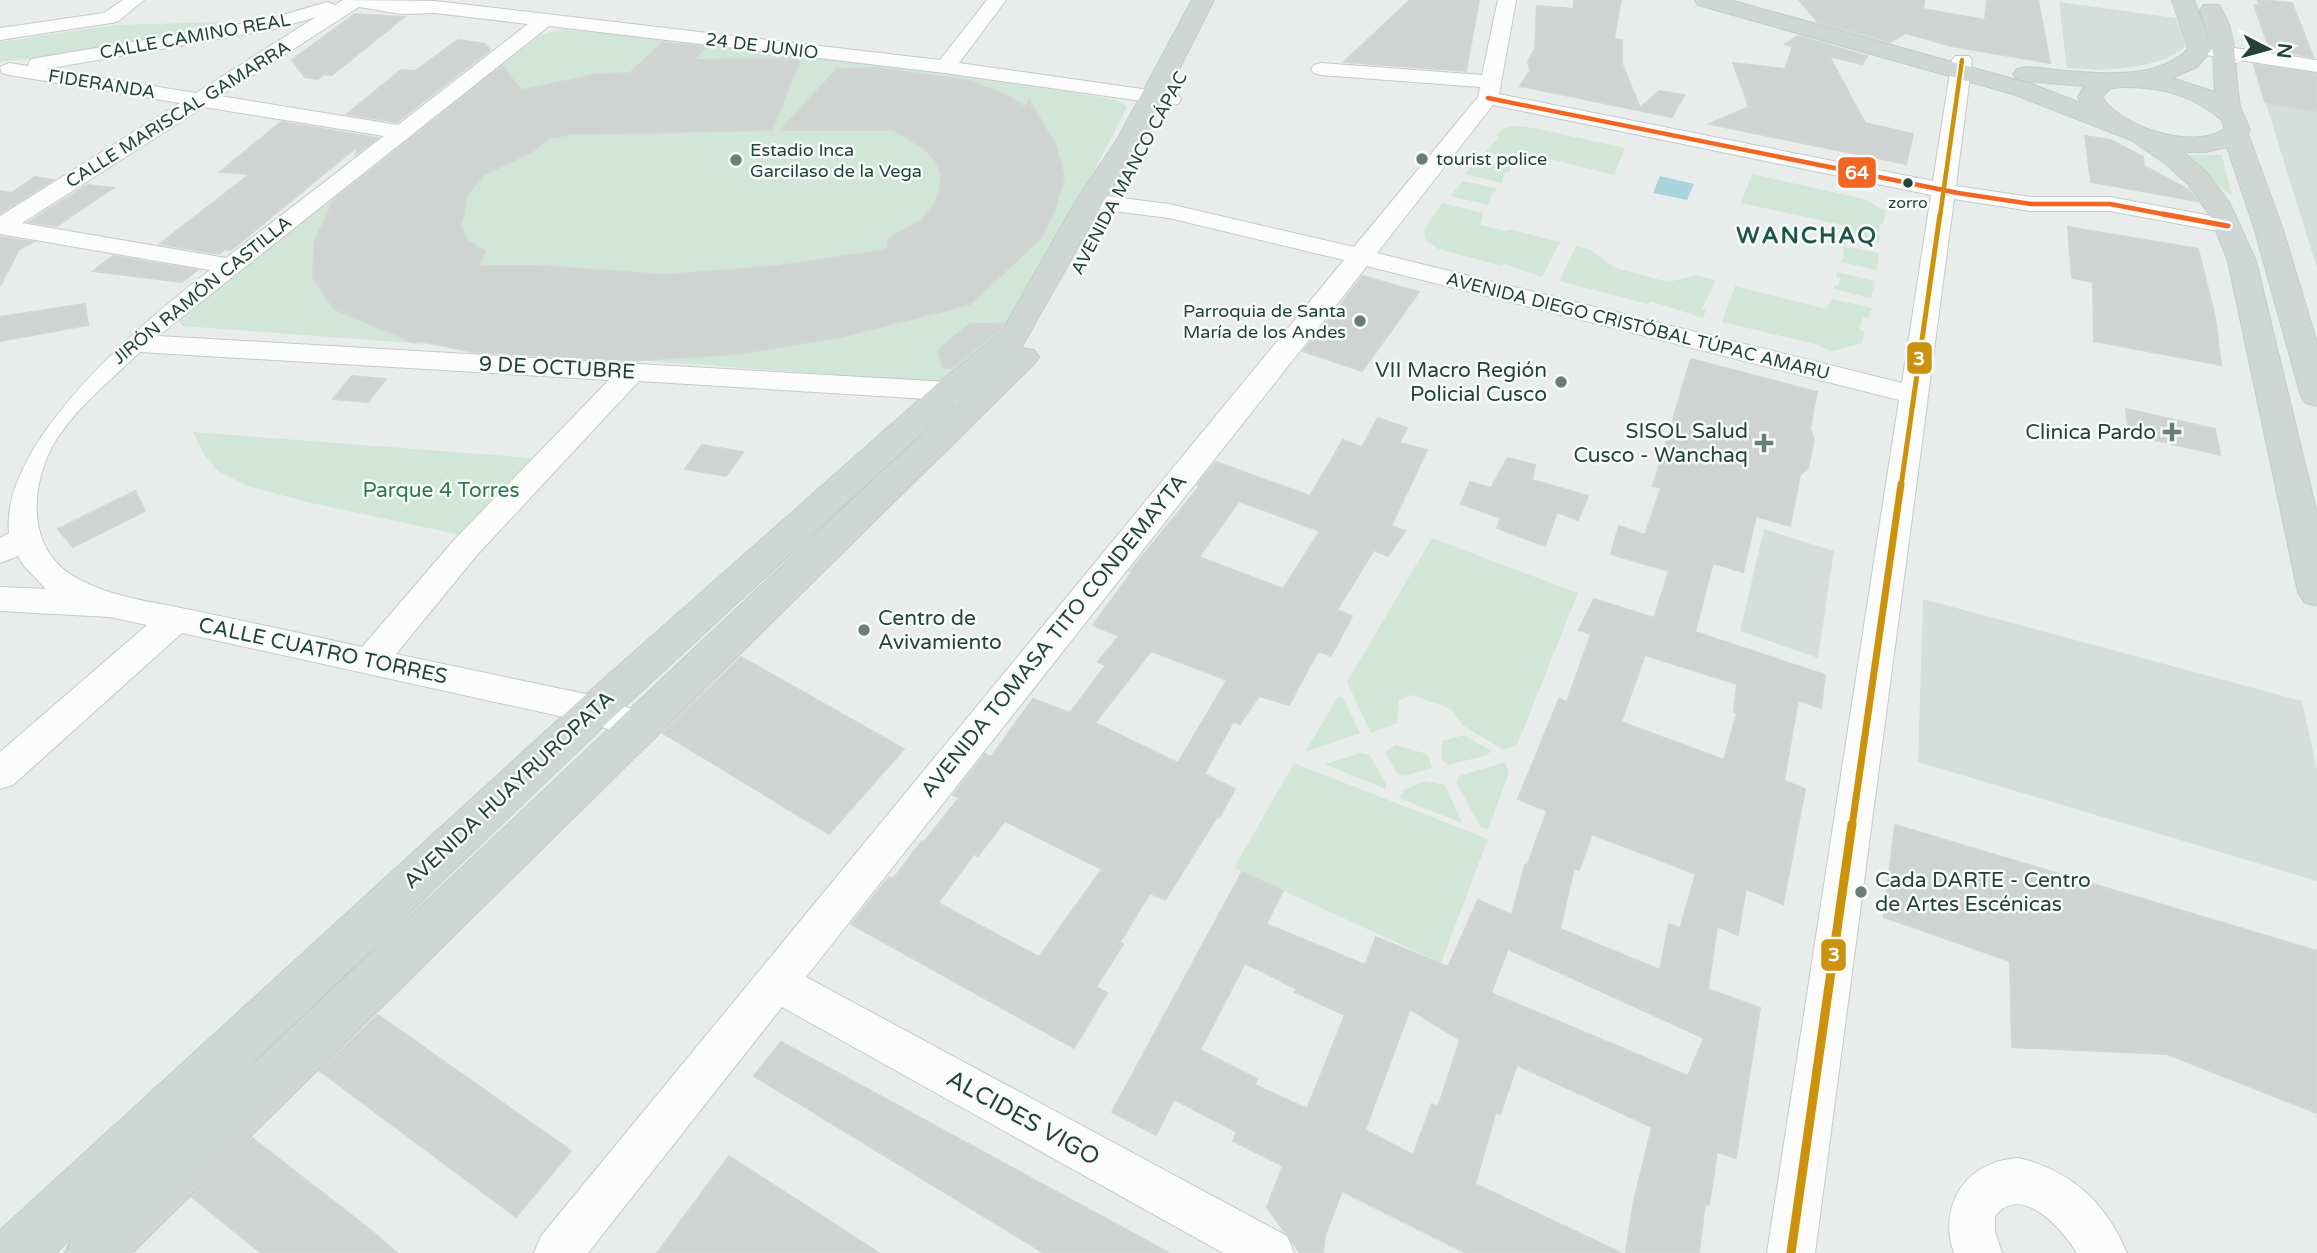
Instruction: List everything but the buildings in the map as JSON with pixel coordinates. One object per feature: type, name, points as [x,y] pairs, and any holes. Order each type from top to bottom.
[{"type":"main road","name":"AVENIDA MANCO CÁPAC","points":[[1162,98],[1203,0]]},
{"type":"main road","name":"AVENIDA MANCO CÁPAC","points":[[1024,342],[1101,202],[1218,0]]},
{"type":"main road","points":[[1706,0],[1961,66],[2043,77],[2124,80],[2181,88],[2204,96],[2231,122]]},
{"type":"main road","points":[[1761,0],[1961,66],[2127,129],[2167,141],[2197,145],[2222,142],[2231,122]]},
{"type":"main road","points":[[2183,0],[2200,49],[2195,57],[2179,67],[2097,86],[2090,97],[2098,112],[2173,157],[2196,178],[2218,205],[2228,226],[2242,261],[2317,592]]},
{"type":"main road","points":[[2206,0],[2232,53],[2231,122],[2268,227],[2317,396]]},
{"type":"main road","name":"AVENIDA HUAYRUROPATA","points":[[16,1253],[595,710],[964,397],[1024,342]]},
{"type":"main road","name":"AVENIDA HUAYRUROPATA","points":[[93,1253],[642,727],[964,397]]},
{"type":"street","points":[[60,25],[91,0]]},
{"type":"street","points":[[0,34],[110,18],[135,0]]},
{"type":"street","name":"24 DE JUNIO","points":[[351,0],[401,8],[435,7],[938,67],[1162,98]]},
{"type":"street","name":"CALLE CAMINO REAL","points":[[3,71],[271,24],[351,0]]},
{"type":"street","name":"CALLE MARISCAL GAMARRA","points":[[0,227],[351,0]]},
{"type":"street","points":[[399,0],[435,7]]},
{"type":"street","points":[[938,67],[983,0]]},
{"type":"street","points":[[938,67],[997,0]]},
{"type":"street","name":"AVENIDA TOMASA TITO CONDEMAYTA","points":[[558,1253],[1361,256],[1490,90],[1507,0]]},
{"type":"street","name":"JIRÓN RAMÓN CASTILLA","points":[[110,605],[58,582],[35,558],[13,545],[22,526],[20,502],[27,469],[42,439],[64,409],[133,343],[544,21]]},
{"type":"street","points":[[2200,49],[2317,66]]},
{"type":"street","points":[[1791,1253],[1961,66]]},
{"type":"street","points":[[1321,69],[1490,90],[1944,190],[2031,204],[2110,204],[2228,226]]},
{"type":"street","name":"FIDERANDA","points":[[3,71],[402,132]]},
{"type":"street","name":"AVENIDA DIEGO CRISTÓBAL TÚPAC AMARU","points":[[1101,202],[1169,211],[1361,256],[1914,396]]},
{"type":"street","points":[[0,227],[231,266]]},
{"type":"street","name":"9 DE OCTUBRE","points":[[133,343],[632,372],[964,397]]},
{"type":"street","points":[[370,661],[466,547],[632,372]]},
{"type":"street","name":"CALLE CUATRO TORRES","points":[[0,599],[110,605],[595,710],[642,727]]},
{"type":"street","points":[[0,774],[177,619]]},
{"type":"street","name":"ALCIDES VIGO","points":[[776,982],[1270,1253]]},
{"type":"street","points":[[1979,1253],[1969,1219],[1975,1202],[1992,1187],[2017,1180],[2050,1193],[2074,1211],[2094,1232],[2103,1253]]},
{"type":"shaded area","points":[[2059,2],[2176,18],[2185,45],[2182,50],[2163,60],[2140,66],[2104,70],[2067,68]]},
{"type":"shaded area","points":[[2253,62],[2317,73],[2317,268]]},
{"type":"shaded area","points":[[1764,529],[1834,551],[1818,658],[1740,631]]},
{"type":"shaded area","points":[[1923,599],[2302,701],[2317,770],[2317,881],[1918,762]]},
{"type":"green space","points":[[223,22],[88,52],[0,62],[0,42],[114,25]]},
{"type":"green space","name":"Estadio Inca Garcilaso de la Vega","points":[[563,29],[812,52],[981,75],[1117,100],[1127,107],[1014,327],[946,383],[182,326],[177,317],[302,213],[540,35]]},
{"type":"green space","points":[[1513,126],[1625,148],[1614,175],[1522,152],[1516,160],[1484,153],[1499,137],[1496,135],[1502,129]]},
{"type":"green space","points":[[2180,155],[2222,155],[2232,196]]},
{"type":"green space","points":[[1477,160],[1511,168],[1509,172],[1505,172],[1502,183],[1465,174]]},
{"type":"green space","points":[[1752,174],[1864,199],[1886,211],[1883,224],[1880,224],[1878,234],[1881,235],[1878,243],[1845,236],[1847,226],[1741,203]]},
{"type":"green space","points":[[1463,181],[1498,189],[1492,194],[1488,205],[1450,196]]},
{"type":"green space","points":[[1442,203],[1483,213],[1480,225],[1507,231],[1509,229],[1560,242],[1542,277],[1504,264],[1502,266],[1438,249],[1425,239],[1424,230]]},
{"type":"green space","points":[[1576,246],[1589,249],[1616,268],[1668,282],[1696,275],[1716,280],[1702,309],[1706,310],[1703,318],[1650,301],[1648,304],[1559,281]]},
{"type":"green space","points":[[1843,246],[1879,253],[1877,270],[1840,262],[1844,258]]},
{"type":"green space","points":[[1837,272],[1875,281],[1871,298],[1833,289],[1834,285],[1839,285]]},
{"type":"green space","points":[[1735,286],[1827,309],[1832,299],[1872,308],[1869,318],[1863,317],[1859,329],[1865,332],[1862,343],[1833,351],[1819,345],[1722,322]]},
{"type":"green space","name":"Parque 4 Torres","points":[[193,432],[532,458],[461,535],[307,502],[247,486],[218,471],[204,454]]},
{"type":"green space","points":[[1432,538],[1578,593],[1517,745],[1504,750],[1462,725],[1451,709],[1412,695],[1399,700],[1397,723],[1371,733],[1347,682]]},
{"type":"green space","points":[[1338,697],[1343,698],[1360,733],[1305,752]]},
{"type":"green space","points":[[1464,735],[1491,751],[1487,755],[1449,765],[1442,760],[1442,741]]},
{"type":"green space","points":[[1396,745],[1427,754],[1433,768],[1404,776],[1398,775],[1385,752]]},
{"type":"green space","points":[[1360,753],[1370,755],[1386,784],[1385,789],[1325,764]]},
{"type":"green space","points":[[1505,762],[1509,773],[1488,829],[1481,828],[1456,782],[1459,776]]},
{"type":"green space","points":[[1294,763],[1488,839],[1441,963],[1234,868]]},
{"type":"green space","points":[[1425,781],[1445,785],[1462,823],[1399,798],[1404,790]]},
{"type":"water","points":[[1660,176],[1694,184],[1687,200],[1653,193]]},
{"type":"transit line","name":"3","points":[[1791,1253],[1962,60]]},
{"type":"transit line","name":"64","points":[[1488,98],[1958,193],[2031,204],[2110,204],[2228,226]]},
{"type":"place","name":"tourist police","points":[[1422,159]]},
{"type":"place","name":"Estadio Inca Garcilaso de la Vega","points":[[736,160]]},
{"type":"place","name":"zorro","points":[[1908,183]]},
{"type":"place","name":"Parroquia de Santa María de los Andes","points":[[1360,321]]},
{"type":"place","name":"VII Macro Región Policial Cusco","points":[[1561,382]]},
{"type":"place","name":"Clinica Pardo","points":[[2172,432]]},
{"type":"place","name":"SISOL Salud Cusco - Wanchaq","points":[[1764,443]]},
{"type":"place","name":"Centro de Avivamiento","points":[[864,630]]},
{"type":"place","name":"Cada DARTE - Centro de Artes Escénicas","points":[[1861,892]]},
{"type":"district","name":"WANCHAQ","points":[[1807,236]]}]
